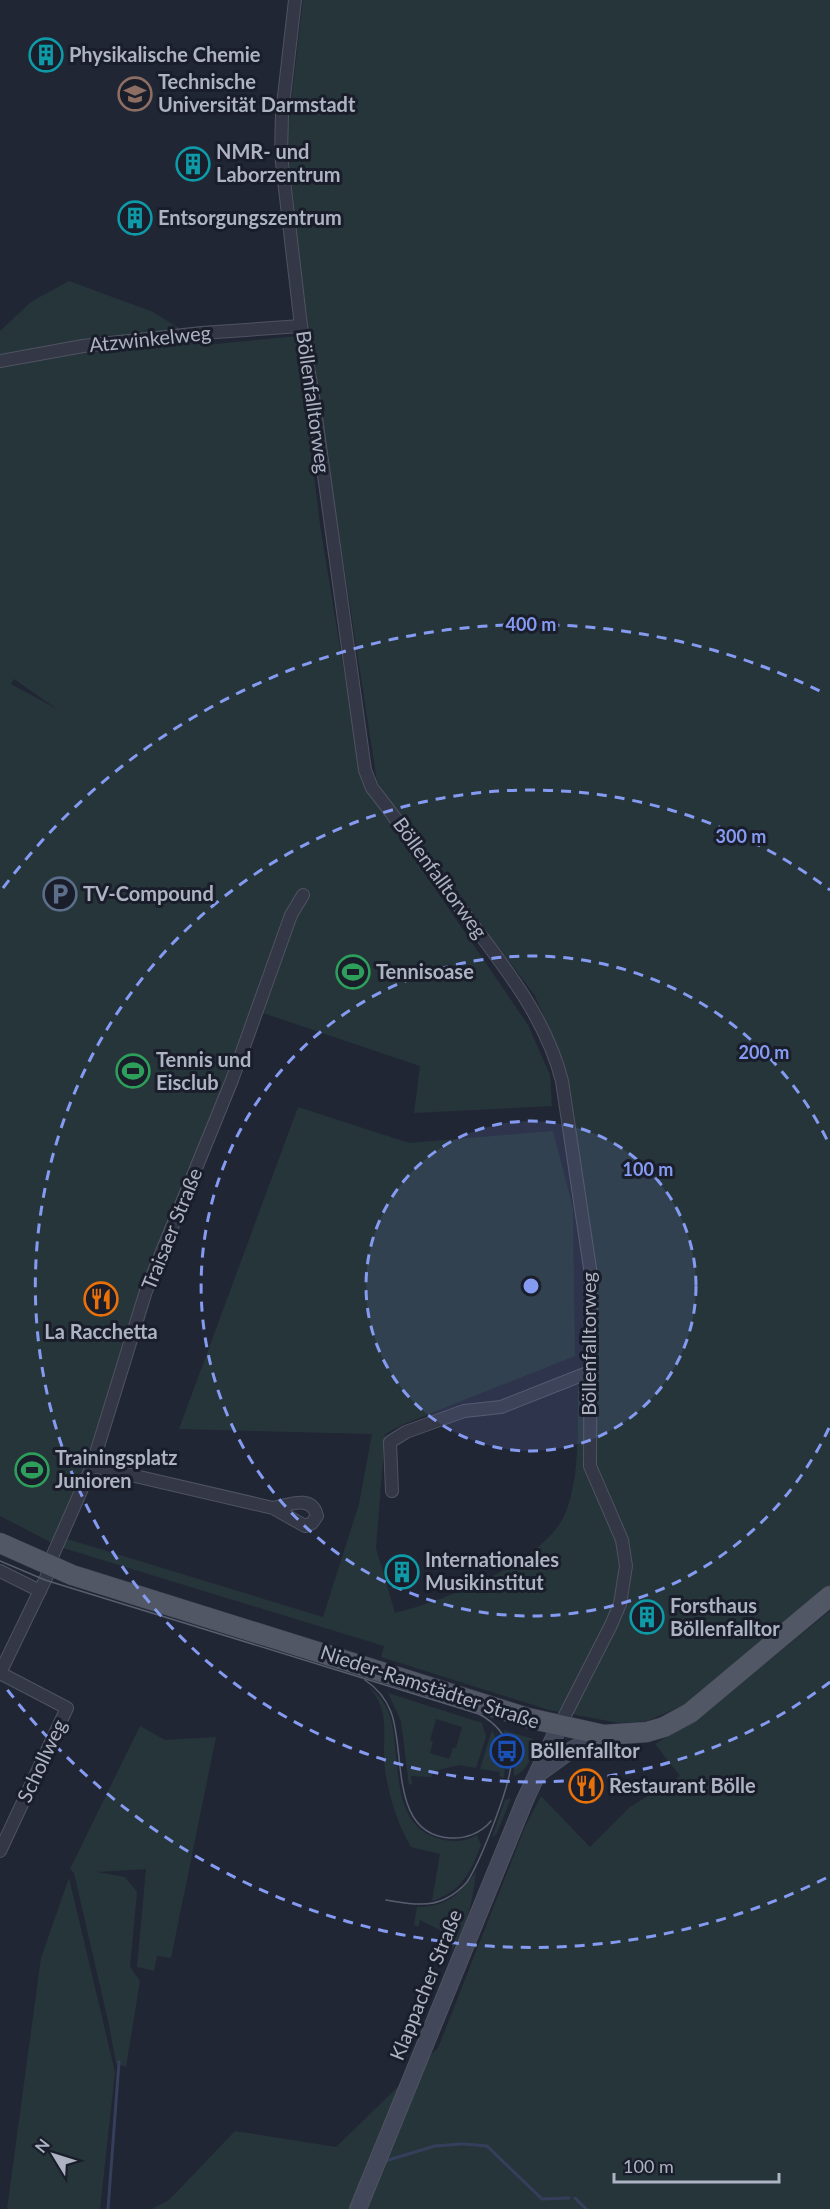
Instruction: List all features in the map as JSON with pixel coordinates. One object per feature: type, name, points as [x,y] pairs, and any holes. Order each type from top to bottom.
[{"type":"main road","name":"Nieder-Ramstädter Straße","points":[[0,1543],[48,1566],[559,1727],[604,1736],[647,1732],[690,1713],[830,1596]]},
{"type":"main road","name":"Klappacher Straße","points":[[358,2209],[534,1778],[559,1727]]},
{"type":"main road","name":"Klappacher Straße","points":[[534,1778],[555,1760],[604,1736]]},
{"type":"street","name":"Böllenfalltorweg","points":[[295,0],[280,135],[301,326],[314,396],[365,770],[372,788],[494,952],[529,1004],[557,1059],[591,1275],[590,1466],[622,1540],[626,1566],[620,1604],[559,1727]]},
{"type":"street","name":"Atzwinkelweg","points":[[0,361],[83,346],[202,333],[301,326]]},
{"type":"street","name":"Traisaer Straße","points":[[0,1673],[47,1576],[48,1566],[92,1466],[146,1291],[232,1080],[291,915],[303,895]]},
{"type":"street","points":[[392,1491],[390,1442],[406,1432],[464,1411],[501,1407],[592,1371]]},
{"type":"street","points":[[92,1466],[273,1508]]},
{"type":"street","points":[[0,1571],[40,1591]]},
{"type":"street","name":"Schollweg","points":[[0,1673],[67,1708],[0,1851]]},
{"type":"shaded area","points":[[303,0],[830,0],[830,1585],[687,1704],[647,1721],[619,1723],[549,1710],[381,1657],[384,1646],[60,1547],[0,1516],[0,331],[31,302],[69,281],[153,312],[206,345],[297,336],[320,525],[356,745],[370,793],[528,1025],[550,1075],[552,1106],[414,1113],[420,1066],[254,1010],[64,1538],[323,1617],[359,1504],[372,1434],[179,1429],[298,1107],[409,1143],[553,1131],[573,1208],[575,1356],[404,1424],[385,1434],[376,1548],[395,1613],[439,1599],[490,1577],[515,1564],[554,1532],[565,1514],[574,1483],[578,1387],[599,1377],[595,1269],[571,1102],[560,1053],[535,996],[377,782],[306,319],[287,138]],"holes":[[[14,679],[57,709],[11,684]]]},
{"type":"shaded area","points":[[830,1611],[830,2209],[152,2209],[169,2200],[235,2131],[336,2147],[438,2048],[525,1827],[541,1796],[590,1847],[630,1807],[680,1776],[655,1744],[700,1717]]},
{"type":"shaded area","points":[[369,1686],[376,1692],[390,1716],[400,1786],[411,1818],[421,1830],[437,1838],[458,1841],[477,1835],[481,1845],[464,1880],[450,1892],[432,1901],[440,1854],[411,1847],[400,1826],[386,1777],[384,1718],[379,1703]]},
{"type":"shaded area","points":[[388,1693],[482,1723],[486,1737],[476,1768],[459,1765],[434,1771],[431,1777],[411,1776],[412,1784],[409,1785],[401,1721]],"holes":[[[436,1719],[462,1727],[456,1748],[453,1748],[449,1759],[430,1753],[433,1742],[430,1740]]]},
{"type":"shaded area","points":[[140,1726],[165,1740],[216,1737],[171,1958],[157,1956],[154,1971],[137,1967],[146,1869],[97,1872],[125,1877],[137,1892],[130,1967],[140,1981],[126,2067],[116,2063],[74,1873],[70,1869]]},
{"type":"shaded area","points":[[492,1730],[505,1757],[504,1778],[499,1776],[500,1772],[480,1769]]},
{"type":"shaded area","points":[[503,1730],[533,1739],[533,1750],[527,1766],[514,1776],[514,1755]]},
{"type":"shaded area","points":[[511,1798],[497,1833],[492,1838],[505,1800]]},
{"type":"shaded area","points":[[476,1871],[473,1895],[462,1933],[449,1954],[440,1962],[433,1958],[446,1933],[420,1920],[418,1927],[414,1925],[417,1907],[436,1905],[452,1898]]},
{"type":"shaded area","points":[[69,1878],[115,2072],[100,2209],[7,2209],[41,1958]]},
{"type":"waterway","points":[[108,2209],[119,2062]]},
{"type":"waterway","points":[[385,2161],[435,2146],[462,2144]]},
{"type":"waterway","points":[[464,2144],[487,2146],[542,2199],[569,2198]]},
{"type":"waterway","points":[[575,2198],[586,2209]]},
{"type":"tram line","points":[[0,1561],[45,1580],[479,1714],[491,1722],[507,1744],[511,1757],[511,1768],[495,1820],[467,1882],[438,1902],[416,1904],[386,1900]]},
{"type":"tram line","points":[[365,1680],[381,1694],[391,1712],[403,1788],[408,1807],[417,1822],[431,1833],[456,1838],[478,1832],[491,1821]]},
{"type":"place","name":"Physikalische Chemie","points":[[46,55]]},
{"type":"place","name":"Technische Universität Darmstadt","points":[[135,94]]},
{"type":"place","name":"NMR- und Laborzentrum","points":[[193,164]]},
{"type":"place","name":"Entsorgungszentrum","points":[[135,218]]},
{"type":"place","name":"TV-Compound","points":[[60,894]]},
{"type":"place","name":"Tennisoase","points":[[353,972]]},
{"type":"place","name":"Tennis und Eisclub","points":[[133,1071]]},
{"type":"place","name":"La Racchetta","points":[[101,1299]]},
{"type":"place","name":"Trainingsplatz Junioren","points":[[32,1470]]},
{"type":"place","name":"Internationales Musikinstitut","points":[[402,1572]]},
{"type":"place","name":"Forsthaus Böllenfalltor","points":[[647,1617]]},
{"type":"place","name":"Böllenfalltor","points":[[507,1751]]},
{"type":"place","name":"Restaurant Bölle","points":[[586,1786]]}]
